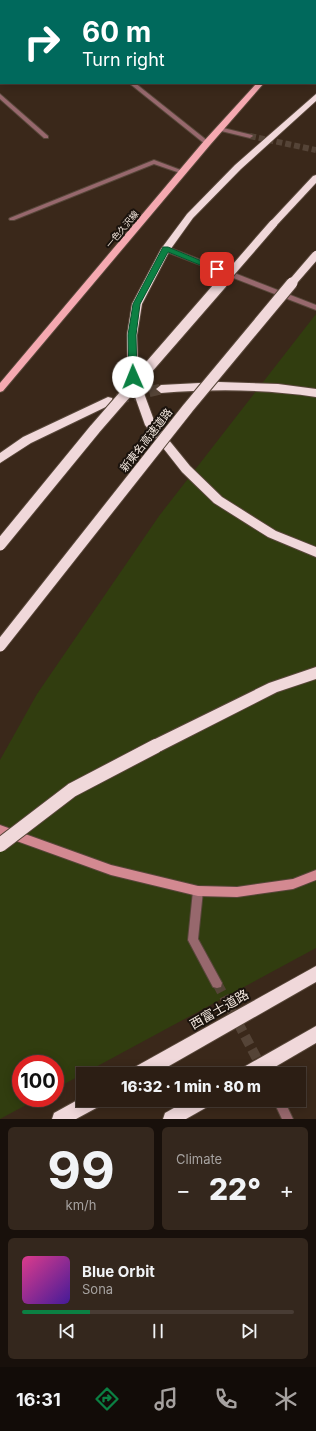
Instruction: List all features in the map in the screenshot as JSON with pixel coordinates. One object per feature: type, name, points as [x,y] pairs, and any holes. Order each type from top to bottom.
[{"type":"highway","points":[[316,97],[238,167],[190,216],[166,249],[137,304],[132,335],[133,377],[150,425],[186,469],[218,500],[272,534],[316,552]]},
{"type":"highway","points":[[0,545],[95,429],[273,224],[316,178]]},
{"type":"highway","name":"新東名高速道路","points":[[0,646],[188,408],[316,255]]},
{"type":"highway","points":[[161,389],[206,386],[289,388],[316,393]]},
{"type":"highway","points":[[0,459],[27,440],[108,401]]},
{"type":"highway","points":[[0,845],[72,790],[274,687],[316,673]]},
{"type":"highway","name":"西富士道路","points":[[151,1067],[316,974]]},
{"type":"highway","points":[[260,1067],[316,1034]]},
{"type":"highway","points":[[60,1119],[81,1107]]},
{"type":"highway","points":[[171,1119],[192,1107]]},
{"type":"main road","name":"一色久沢線","points":[[0,389],[207,143],[260,84]]},
{"type":"street","points":[[133,84],[207,143]]},
{"type":"street","points":[[0,96],[46,137]]},
{"type":"street","points":[[219,129],[250,136]]},
{"type":"street","points":[[12,219],[154,162],[183,172]]},
{"type":"street","points":[[166,249],[316,308]]},
{"type":"street","points":[[0,830],[111,870],[198,891],[237,892],[293,884],[316,875]]},
{"type":"street","points":[[198,891],[194,940],[218,983]]},
{"type":"street","points":[[282,1107],[288,1119]]},
{"type":"green space","points":[[316,314],[316,948],[96,1067],[76,1067],[76,1078],[64,1084],[64,1055],[12,1055],[12,1107],[22,1107],[0,1119],[0,760],[37,694],[159,516]]},
{"type":"tunnel","points":[[250,136],[316,150]]},
{"type":"tunnel","points":[[117,399],[161,389]]},
{"type":"tunnel","points":[[217,983],[261,1067]]},
{"type":"route","points":[[133,377],[132,335],[137,304],[154,269],[166,249],[217,269]]}]
